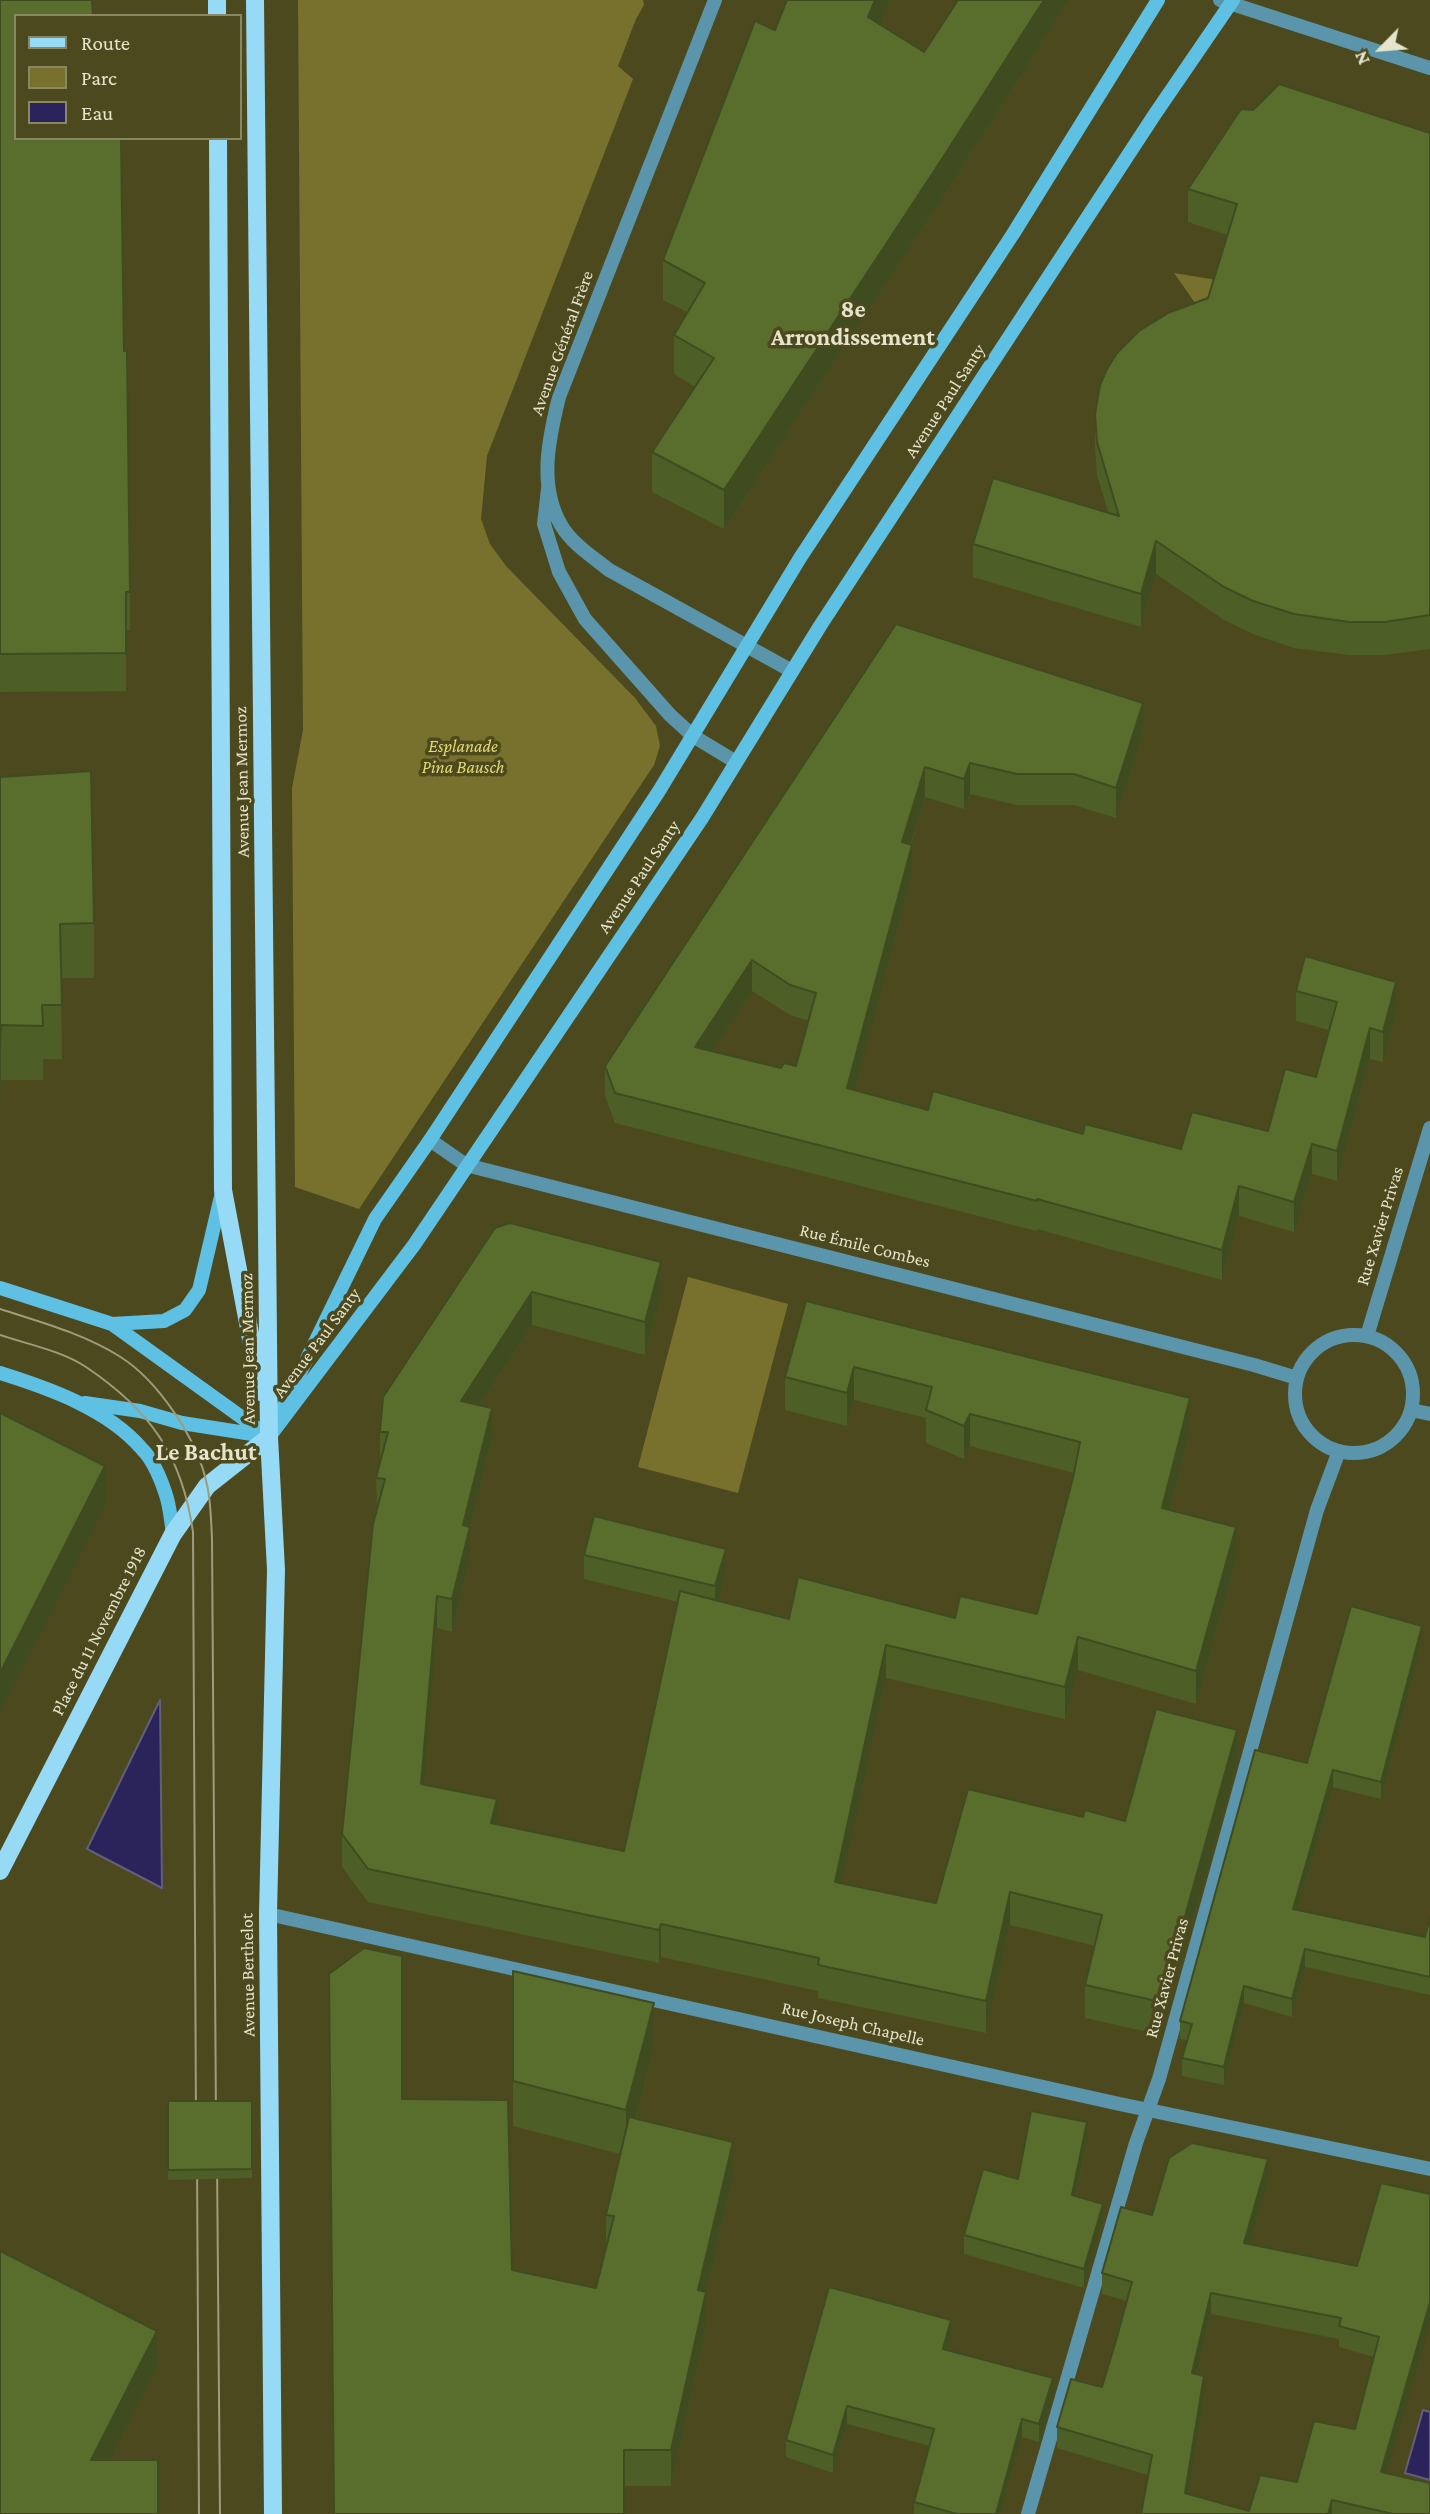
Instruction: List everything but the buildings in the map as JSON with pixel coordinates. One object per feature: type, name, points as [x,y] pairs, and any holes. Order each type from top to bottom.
[{"type":"main road","name":"Avenue Jean Mermoz","points":[[255,0],[269,1437]]},
{"type":"main road","name":"Avenue Paul Santy","points":[[269,1437],[365,1238],[694,736],[800,558],[1013,234],[1158,0]]},
{"type":"main road","name":"Avenue Paul Santy","points":[[269,1437],[401,1264],[702,818],[792,671],[1228,1]]},
{"type":"main road","name":"Avenue Jean Mermoz","points":[[218,140],[223,1190],[269,1437]]},
{"type":"main road","points":[[112,1324],[164,1321],[185,1310],[199,1290],[223,1190]]},
{"type":"main road","points":[[0,1288],[112,1324],[269,1437]]},
{"type":"main road","points":[[0,1373],[80,1402],[269,1437]]},
{"type":"main road","points":[[80,1402],[116,1426],[142,1448],[156,1470],[166,1494],[173,1534]]},
{"type":"main road","name":"Place du 11 Novembre 1918","points":[[0,1871],[173,1534],[207,1486],[269,1437]]},
{"type":"main road","name":"Avenue Berthelot","points":[[269,1437],[276,1570],[268,1914],[273,2514]]},
{"type":"street","name":"Avenue Général Frère","points":[[715,0],[559,397],[548,444],[548,488],[561,525],[582,549],[609,570],[792,671]]},
{"type":"street","points":[[1228,1],[1430,68]]},
{"type":"street","points":[[548,488],[544,524],[559,572],[585,619],[670,715],[694,736],[736,762]]},
{"type":"street","name":"Rue Xavier Privas","points":[[1367,1336],[1430,1128]]},
{"type":"street","name":"Rue Émile Combes","points":[[430,1140],[466,1165],[1297,1378]]},
{"type":"street","points":[[1349,1335],[1367,1336],[1384,1343],[1399,1356],[1409,1372],[1413,1391],[1411,1410],[1404,1427],[1391,1440],[1376,1449],[1358,1453],[1339,1451],[1322,1444],[1309,1432],[1299,1416],[1295,1397],[1297,1378],[1304,1362],[1316,1348],[1331,1339],[1349,1335]]},
{"type":"street","points":[[1411,1410],[1430,1414]]},
{"type":"street","name":"Rue Xavier Privas","points":[[1028,2514],[1147,2110],[1159,2079],[1317,1510],[1339,1451]]},
{"type":"street","name":"Rue Joseph Chapelle","points":[[268,1914],[1147,2110],[1430,2169]]},
{"type":"green space","name":"Esplanade Pina Bausch","points":[[298,0],[643,0],[644,5],[618,66],[633,79],[487,456],[481,519],[490,544],[506,566],[635,698],[656,726],[660,746],[654,765],[359,1209],[295,1187],[292,788],[303,730]]},
{"type":"green space","points":[[1174,273],[1223,281],[1210,324]]},
{"type":"green space","points":[[688,1277],[788,1304],[738,1493],[638,1467]]},
{"type":"water","points":[[160,1700],[162,1888],[87,1849]]},
{"type":"water","points":[[1423,2410],[1430,2412],[1430,2480],[1405,2473]]},
{"type":"tram line","points":[[0,1309],[90,1341],[134,1367],[162,1395],[174,1413],[195,1449],[207,1485],[212,1539],[216,2119]]},
{"type":"tram line","points":[[0,1335],[77,1361],[128,1400],[145,1418],[171,1457],[188,1505],[193,1532],[196,2121]]},
{"type":"tram line","points":[[197,2160],[199,2514]]},
{"type":"tram line","points":[[217,2161],[220,2514]]},
{"type":"district","name":"8e Arrondissement","points":[[853,324]]},
{"type":"district","name":"Le Bachut","points":[[206,1453]]}]
